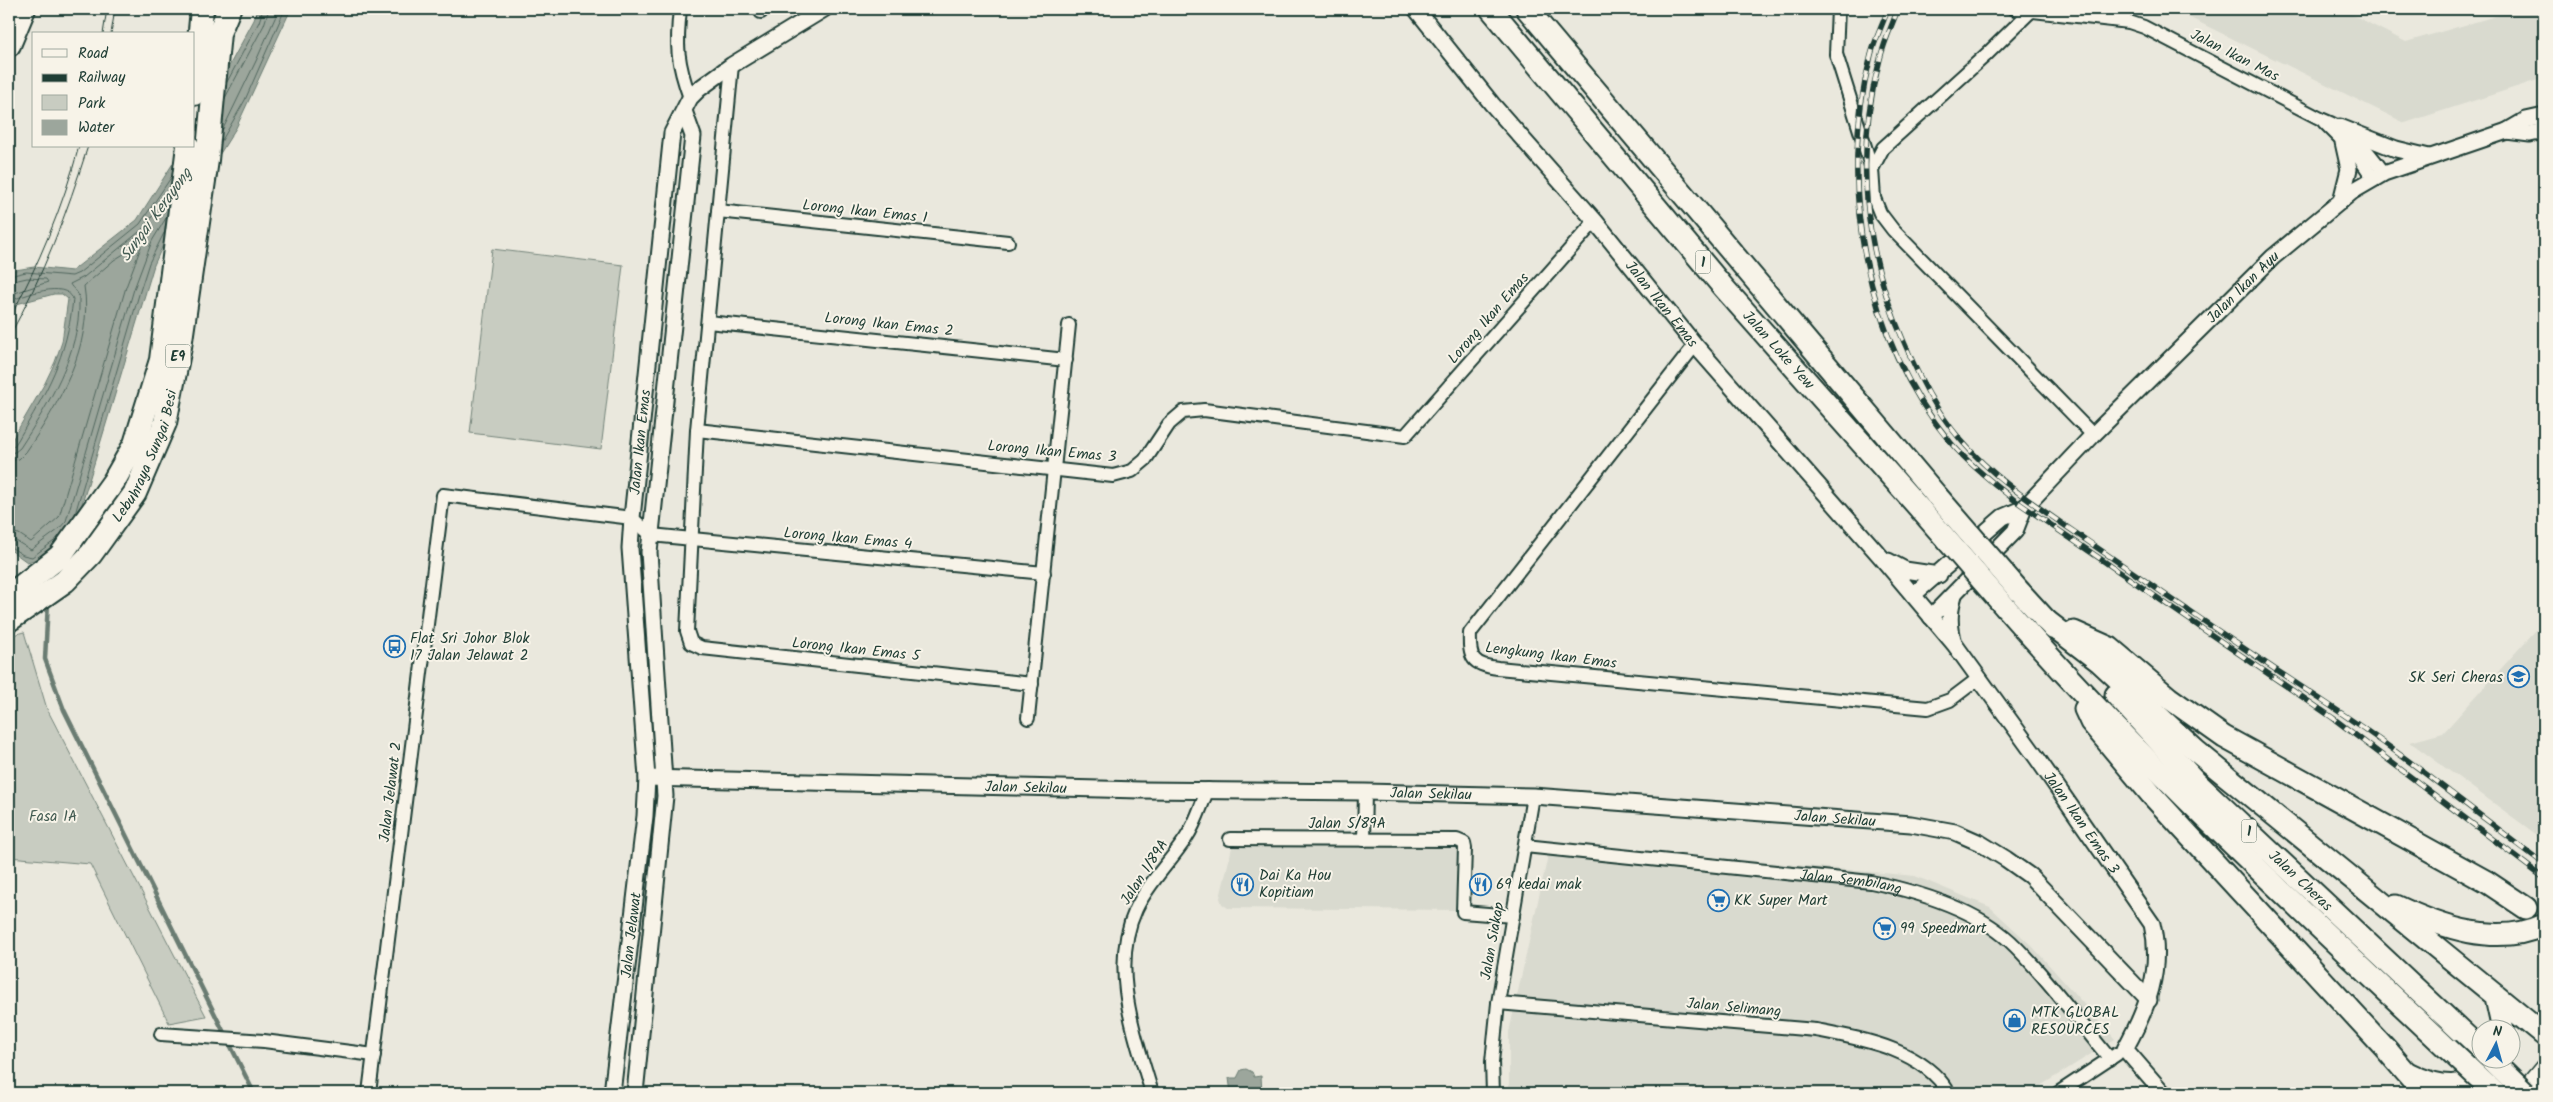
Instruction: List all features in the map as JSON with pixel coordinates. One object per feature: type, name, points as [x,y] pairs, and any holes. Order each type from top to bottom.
[{"type":"highway","points":[[9,45],[24,9]]},
{"type":"highway","points":[[195,83],[202,9]]},
{"type":"highway","points":[[219,33],[222,9]]},
{"type":"highway","name":"Lebuhraya Sungai Besi","points":[[9,620],[64,581],[91,554],[135,493],[165,423],[180,346],[207,160],[219,33],[229,9]]},
{"type":"highway","name":"Jalan Loke Yew","points":[[1491,9],[1724,288],[2074,686]]},
{"type":"highway","name":"Jalan Loke Yew","points":[[1527,9],[1937,496],[2044,619]]},
{"type":"highway","name":"Lebuhraya Sungai Besi","points":[[9,596],[60,556],[114,481],[135,444],[161,360],[188,148]]},
{"type":"highway","points":[[2044,619],[2100,662],[2196,751],[2496,998],[2544,1035]]},
{"type":"highway","points":[[2044,619],[2110,648],[2169,698],[2224,737],[2487,882],[2526,908]]},
{"type":"highway","name":"Jalan Cheras","points":[[2044,619],[2197,783],[2470,1039]]},
{"type":"highway","points":[[2074,686],[2091,722],[2151,794],[2385,1048],[2409,1083],[2424,1093]]},
{"type":"highway","name":"Jalan Cheras","points":[[2074,686],[2199,813],[2495,1093]]},
{"type":"highway","points":[[2366,891],[2438,925],[2470,932],[2514,934],[2544,925]]},
{"type":"highway","points":[[2496,998],[2502,1020]]},
{"type":"highway","points":[[2409,1083],[2463,1086],[2484,1075],[2488,1070]]},
{"type":"highway","points":[[2501,1070],[2524,1093]]},
{"type":"main road","points":[[2524,1093],[2544,1068]]},
{"type":"street","points":[[680,9],[676,46],[687,104]]},
{"type":"street","name":"Jalan Ikan Emas","points":[[647,778],[630,548],[672,133],[687,104],[699,89],[732,65],[824,9]]},
{"type":"street","name":"Jalan Ikan Emas","points":[[1416,9],[1492,104],[1595,221],[1695,345],[1881,557],[1931,617]]},
{"type":"street","points":[[1838,9],[1836,54],[1872,169],[1874,198],[1880,213],[1893,230],[2093,435]]},
{"type":"street","name":"Jalan Ikan Mas","points":[[2015,9],[2128,22],[2144,26],[2321,118],[2342,134],[2355,136],[2370,151],[2379,176]]},
{"type":"street","points":[[1872,169],[1883,148],[1987,54],[2031,11]]},
{"type":"street","points":[[690,540],[697,430],[732,65]]},
{"type":"street","name":"Jalan Ikan Emas","points":[[666,779],[650,535],[692,136],[687,104]]},
{"type":"street","name":"Jalan Ikan Ayu","points":[[1931,617],[2015,531],[2024,508],[2093,435],[2273,257],[2341,201],[2379,176],[2507,131],[2526,120],[2544,116]]},
{"type":"street","name":"Jalan Ikan Ayu","points":[[2507,131],[2530,134],[2544,131]]},
{"type":"street","points":[[2341,201],[2349,169],[2342,134],[2431,157]]},
{"type":"street","name":"Lorong Ikan Emas 1","points":[[718,211],[1008,242]]},
{"type":"street","name":"Lorong Ikan Emas","points":[[1405,436],[1595,221]]},
{"type":"street","name":"Lorong Ikan Emas 2","points":[[708,322],[1066,360]]},
{"type":"street","points":[[1028,718],[1069,325]]},
{"type":"street","name":"Lengkung Ikan Emas","points":[[1695,345],[1470,633],[1469,653],[1476,662],[1484,666],[1498,668],[1928,708],[1950,700],[1979,678]]},
{"type":"street","name":"Lorong Ikan Emas 3","points":[[697,430],[1113,476],[1132,472],[1145,460],[1169,424],[1183,412],[1204,410],[1405,436]]},
{"type":"street","name":"Jalan Jelawat 2","points":[[369,1093],[442,495],[632,518]]},
{"type":"street","name":"Jalan Ikan Ayu","points":[[1913,595],[1939,575],[2003,517],[2024,508]]},
{"type":"street","points":[[632,518],[650,535]]},
{"type":"street","name":"Lorong Ikan Emas 4","points":[[650,535],[1044,573]]},
{"type":"street","name":"Lorong Ikan Emas 5","points":[[690,540],[687,631],[691,643],[702,648],[1032,684]]},
{"type":"street","points":[[1881,557],[1905,570],[1939,575]]},
{"type":"street","points":[[1955,593],[1949,612],[1950,630],[1955,645]]},
{"type":"street","name":"Jalan Ikan Emas 3","points":[[1931,617],[1955,645],[1979,678],[2152,924],[2156,955],[2155,978],[2149,1000],[2125,1049]]},
{"type":"street","name":"Jalan Sekilau","points":[[647,778],[1140,790],[1208,789],[1533,796],[1911,824],[1954,832],[1980,843],[2030,876],[2149,1000]]},
{"type":"street","name":"Jalan Jelawat","points":[[612,1093],[646,807],[647,778]]},
{"type":"street","name":"Jalan Jelawat","points":[[635,1093],[664,818],[666,779]]},
{"type":"street","name":"Jalan 1/89A","points":[[1152,1093],[1137,1044],[1123,974],[1125,943],[1136,908],[1188,836],[1208,789]]},
{"type":"street","points":[[1364,840],[1365,792]]},
{"type":"street","name":"Jalan Siakap","points":[[1493,1093],[1492,1062],[1498,1003],[1533,796]]},
{"type":"street","name":"Jalan 5/89A","points":[[1230,839],[1457,840],[1464,843],[1463,912],[1513,916]]},
{"type":"street","name":"Jalan Sembilang","points":[[1525,846],[1861,881],[1914,891],[1951,906],[1986,924],[2016,946],[2110,1059]]},
{"type":"street","name":"Jalan Selimang","points":[[1498,1003],[1816,1030],[1859,1038],[1892,1049],[1912,1059],[1930,1072],[1949,1093]]},
{"type":"street","points":[[161,1034],[264,1041],[374,1055]]},
{"type":"street","points":[[2058,1093],[2125,1049],[2162,1093]]},
{"type":"shaded area","points":[[2172,9],[2341,9],[2406,42],[2520,9],[2544,9],[2544,78],[2405,123]]},
{"type":"shaded area","name":"SK Seri Cheras","points":[[2544,621],[2544,840],[2410,742],[2443,733]]},
{"type":"shaded area","points":[[1551,842],[1915,876],[1990,907],[2032,946],[2115,1039],[2029,1093],[1509,1093],[1509,1032]]},
{"type":"shaded area","points":[[1233,843],[1458,846],[1459,910],[1228,908],[1222,904],[1220,898]]},
{"type":"green space","points":[[492,249],[623,265],[601,449],[470,433]]},
{"type":"green space","name":"Fasa 1A","points":[[24,632],[47,709],[206,1016],[169,1023],[90,864],[9,857],[9,636]]},
{"type":"water","name":"Sungai Kerayong","points":[[258,9],[291,9],[236,128],[163,245],[154,265],[75,527],[41,558],[27,562],[9,549],[9,445],[55,362],[62,342],[68,299],[62,294],[54,294],[9,306],[9,271],[34,267],[72,271],[137,220],[183,148],[195,148],[195,129],[254,20]]},
{"type":"water","points":[[1246,1069],[1252,1072],[1254,1077],[1261,1076],[1262,1093],[1231,1093],[1229,1078],[1237,1078],[1241,1070]]},
{"type":"waterway","points":[[48,602],[45,659],[64,710],[254,1093]]},
{"type":"tram line","points":[[103,32],[107,9]]},
{"type":"tram line","points":[[111,32],[115,9]]},
{"type":"tram line","points":[[9,320],[49,235],[73,169],[78,148]]},
{"type":"tram line","points":[[9,337],[33,291],[53,244],[72,196],[87,148]]},
{"type":"railway","points":[[1888,9],[1871,55],[1861,105],[1857,156],[1858,207],[1866,258],[1878,308],[1897,356],[1921,402],[1951,443],[1988,479],[2013,499],[2333,718],[2544,878]]},
{"type":"railway","points":[[1898,9],[1882,53],[1872,95],[1867,131],[1867,202],[1872,238],[1890,308],[1922,380],[1935,405],[1951,428],[1975,455],[2008,485],[2264,662],[2349,718],[2433,779],[2544,864]]},
{"type":"place","name":"Flat Sri Johor Blok 17 Jalan Jelawat 2","points":[[394,647]]},
{"type":"place","name":"SK Seri Cheras","points":[[2519,677]]},
{"type":"place","name":"Dai Ka Hou Kopitiam","points":[[1243,884]]},
{"type":"place","name":"69 kedai mak","points":[[1480,884]]},
{"type":"place","name":"KK Super Mart","points":[[1718,900]]},
{"type":"place","name":"99 Speedmart","points":[[1884,928]]},
{"type":"place","name":"MTK GLOBAL RESOURCES","points":[[2015,1021]]}]
